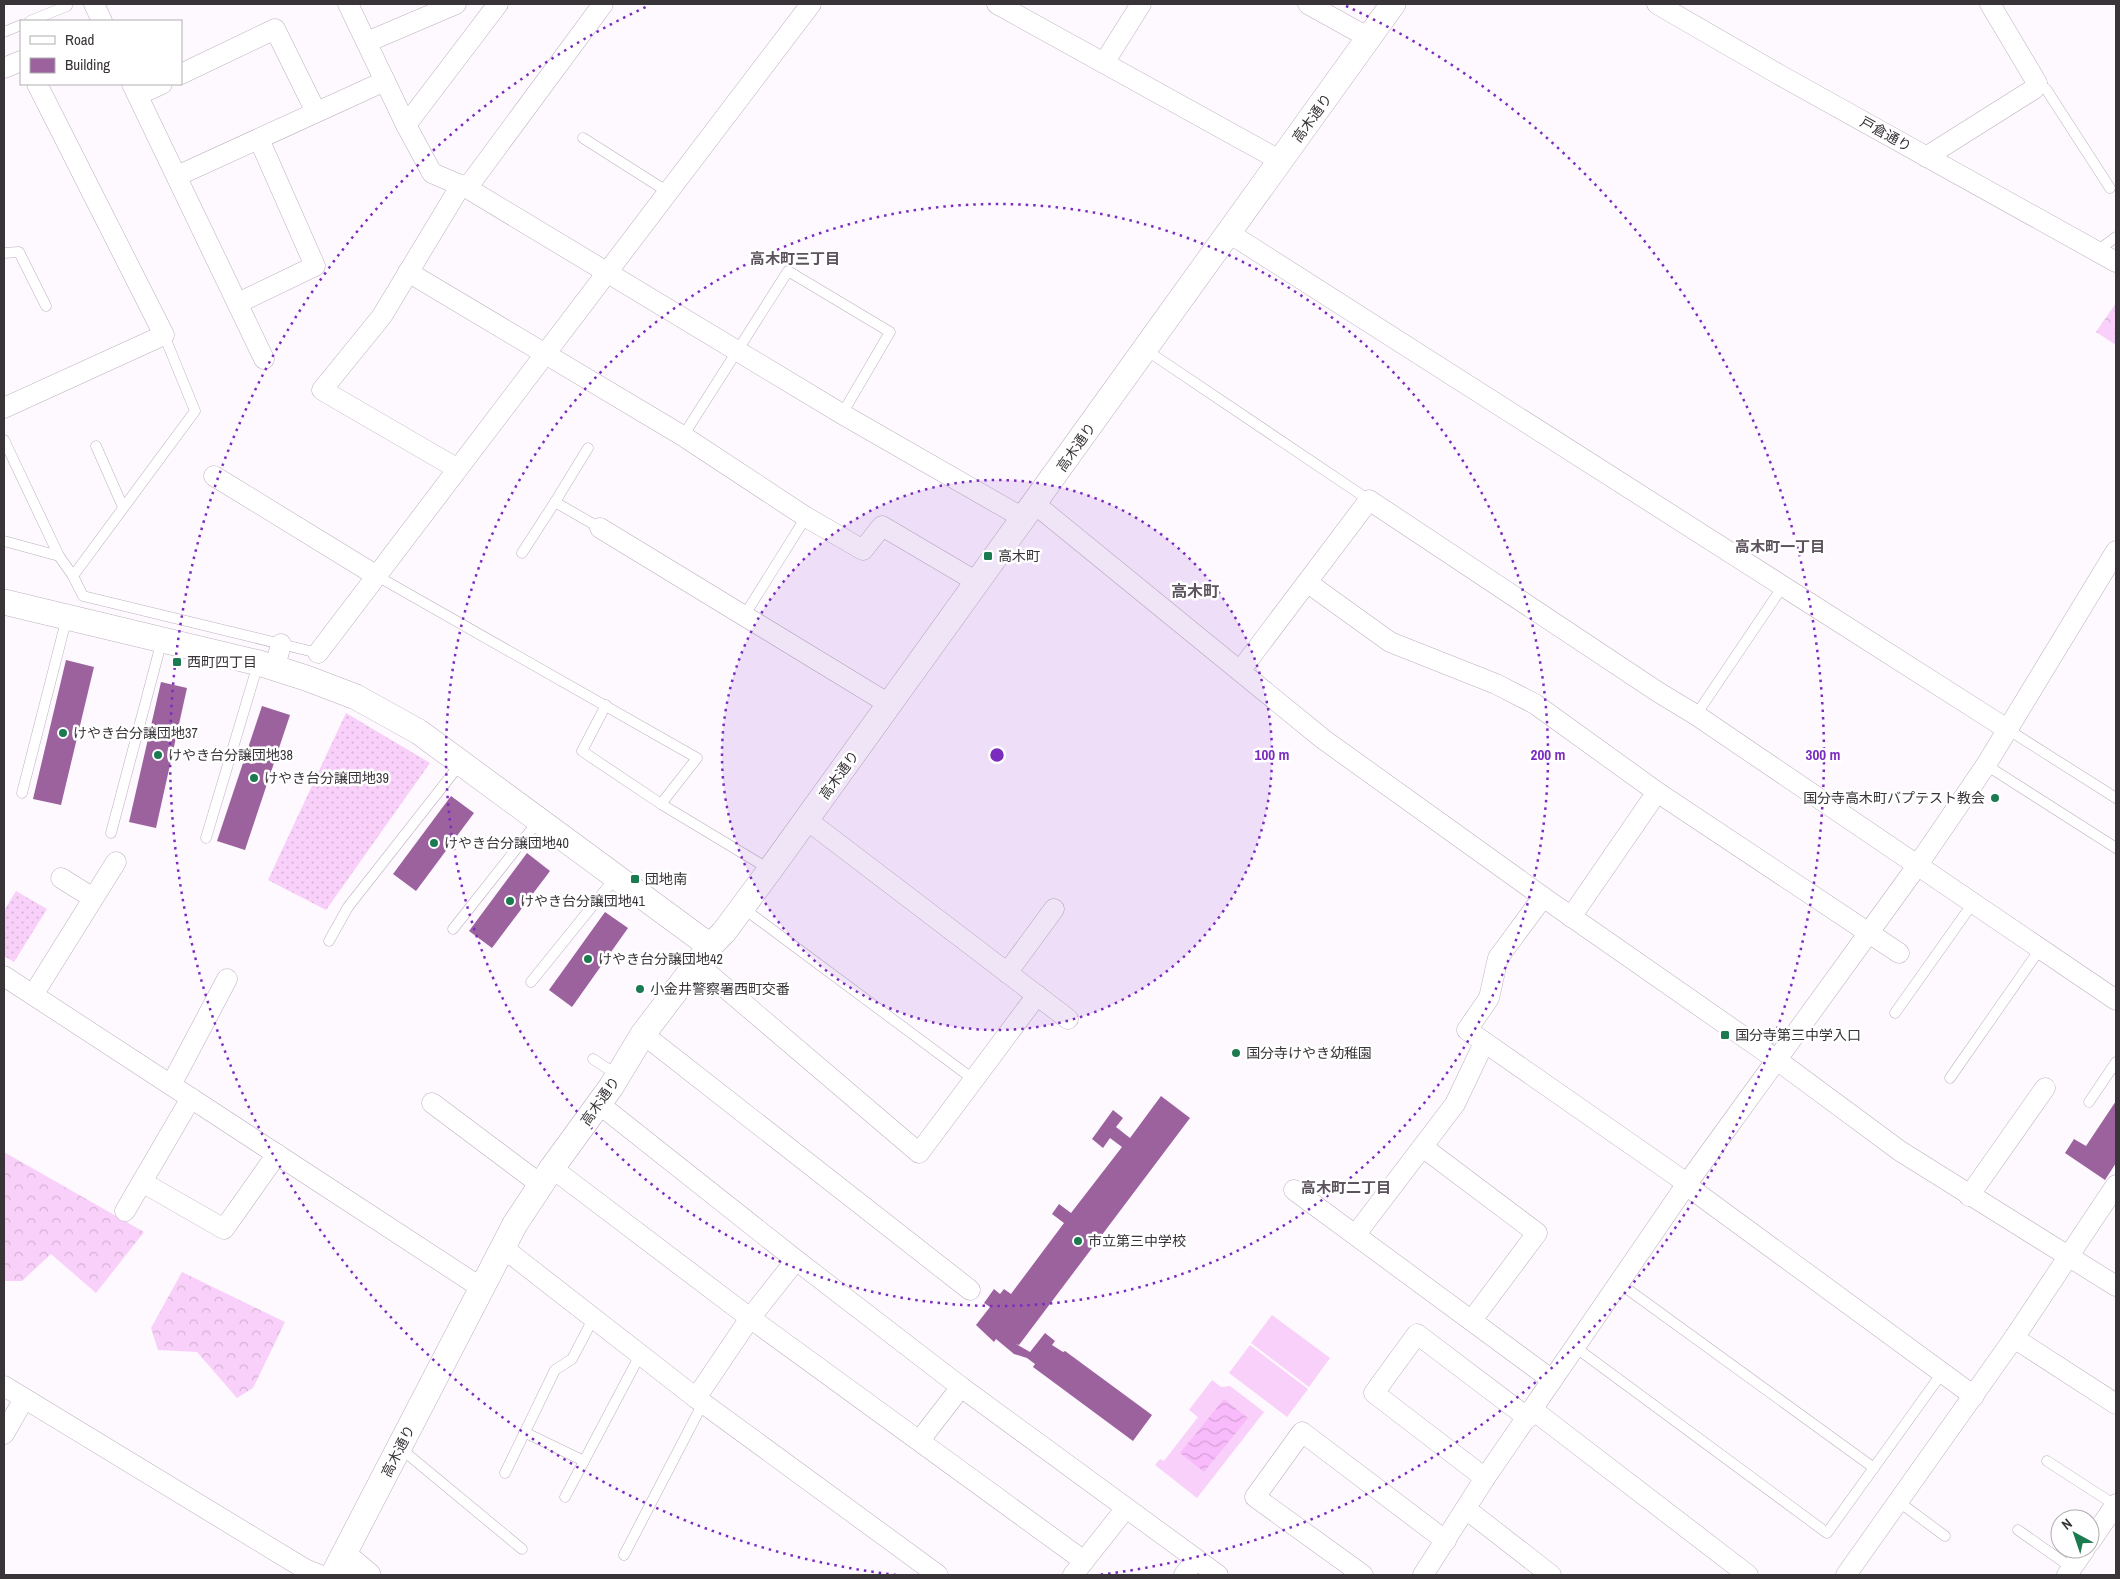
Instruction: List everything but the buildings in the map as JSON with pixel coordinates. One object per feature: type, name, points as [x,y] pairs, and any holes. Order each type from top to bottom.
[{"type":"street","points":[[94,4],[102,20]]},
{"type":"street","points":[[348,4],[406,125],[432,173],[464,186],[608,271],[842,414],[1030,512],[1240,671],[1323,739],[1571,917],[1777,1060],[1900,1151],[1969,1196],[2116,1286]]},
{"type":"street","points":[[367,42],[456,4]]},
{"type":"street","points":[[406,125],[498,4]]},
{"type":"street","points":[[458,469],[322,390],[382,316],[464,186],[603,4]]},
{"type":"street","points":[[318,653],[810,4]]},
{"type":"street","points":[[998,4],[1281,161]]},
{"type":"street","points":[[1104,63],[1141,4]]},
{"type":"street","points":[[1308,4],[1369,38]]},
{"type":"street","name":"高木通り","points":[[339,1565],[480,1287],[502,1247],[546,1176],[600,1104],[643,1034],[703,954],[743,908],[977,582],[1030,512],[1393,4]]},
{"type":"street","name":"戸倉通り","points":[[1657,4],[2116,262]]},
{"type":"street","points":[[1926,156],[2034,89],[2038,83],[1990,4]]},
{"type":"street","points":[[182,74],[275,29],[316,112]]},
{"type":"street","points":[[4,68],[20,61]]},
{"type":"street","points":[[177,176],[385,81]]},
{"type":"street","points":[[4,408],[164,335],[37,85]]},
{"type":"street","points":[[158,85],[135,90],[264,358]]},
{"type":"street","points":[[238,303],[315,266],[259,139]]},
{"type":"street","points":[[1229,233],[2008,728]]},
{"type":"street","points":[[408,272],[683,436],[806,517],[863,550],[882,526],[977,582]]},
{"type":"street","points":[[214,476],[376,576]]},
{"type":"street","points":[[1240,671],[1308,584],[1368,500],[1658,692],[1696,715],[2116,1000]]},
{"type":"street","points":[[600,528],[889,704]]},
{"type":"street","points":[[1423,1575],[1485,1478],[1686,1185],[1918,866],[1986,765],[2116,551]]},
{"type":"street","points":[[1308,584],[1390,642],[1496,684],[1535,704],[1657,792],[1899,954]]},
{"type":"street","points":[[4,602],[162,640],[271,658],[356,697],[419,732],[616,877],[703,954],[919,1153],[1037,995]]},
{"type":"street","points":[[1571,917],[1657,792]]},
{"type":"street","points":[[807,820],[1068,1019]]},
{"type":"street","points":[[33,995],[116,862]]},
{"type":"street","points":[[62,878],[93,898]]},
{"type":"street","points":[[1543,897],[1498,958],[1489,998],[1467,1030],[1484,1044],[1678,1177],[1686,1185],[1974,1396]]},
{"type":"street","points":[[1007,973],[1054,909]]},
{"type":"street","points":[[4,976],[480,1287]]},
{"type":"street","points":[[171,1084],[227,979]]},
{"type":"street","points":[[643,1034],[970,1290]]},
{"type":"street","points":[[1356,1234],[1424,1148],[1455,1104],[1484,1044]]},
{"type":"street","points":[[1969,1196],[2023,1107],[2045,1088]]},
{"type":"street","points":[[125,1211],[191,1098]]},
{"type":"street","points":[[432,1103],[546,1176],[750,1318],[920,1440],[1078,1568],[1126,1508]]},
{"type":"street","points":[[600,1104],[796,1260],[961,1387],[1218,1575]]},
{"type":"street","points":[[1424,1148],[1537,1233],[1472,1320]]},
{"type":"street","points":[[142,1182],[224,1229],[277,1154]]},
{"type":"street","points":[[1846,1575],[1974,1396],[2069,1258],[2116,1185]]},
{"type":"street","points":[[1294,1190],[1552,1380]]},
{"type":"street","points":[[502,1247],[699,1400],[938,1575]]},
{"type":"street","points":[[699,1400],[750,1318],[796,1260]]},
{"type":"street","points":[[1485,1478],[1374,1393],[1417,1334],[1530,1414],[1748,1575]]},
{"type":"street","points":[[2014,1338],[2116,1404]]},
{"type":"street","points":[[4,1386],[305,1569],[320,1575]]},
{"type":"street","points":[[920,1440],[961,1387]]},
{"type":"street","points":[[4,1434],[24,1399]]},
{"type":"street","points":[[1362,1575],[1255,1497],[1302,1432],[1446,1541]]},
{"type":"street","points":[[2100,1527],[2116,1504]]},
{"type":"street","points":[[1466,1509],[1551,1575]]},
{"type":"street","points":[[1184,1575],[1196,1559]]},
{"type":"street","points":[[2069,1572],[2078,1559]]},
{"type":"street","points":[[339,1565],[368,1575]]},
{"type":"lane","points":[[32,20],[67,6]]},
{"type":"lane","points":[[4,32],[20,25]]},
{"type":"lane","points":[[2038,83],[2046,89],[2110,188]]},
{"type":"lane","points":[[583,138],[668,192]]},
{"type":"lane","points":[[2097,251],[2116,237]]},
{"type":"lane","points":[[4,253],[19,252],[46,306]]},
{"type":"lane","points":[[683,436],[788,271],[890,332],[842,414]]},
{"type":"lane","points":[[73,576],[195,411],[164,335]]},
{"type":"lane","points":[[1145,349],[1368,500]]},
{"type":"lane","points":[[4,440],[59,556],[73,576],[83,596],[271,658],[318,653]]},
{"type":"lane","points":[[96,446],[123,507]]},
{"type":"lane","points":[[522,553],[588,448]]},
{"type":"lane","points":[[555,502],[600,528]]},
{"type":"lane","points":[[744,616],[806,517]]},
{"type":"lane","points":[[4,541],[59,556]]},
{"type":"lane","points":[[376,576],[697,758],[661,804]]},
{"type":"lane","points":[[1696,715],[1783,586]]},
{"type":"lane","points":[[22,793],[68,617]]},
{"type":"lane","points":[[111,833],[162,640]]},
{"type":"lane","points":[[206,838],[271,658]]},
{"type":"lane","points":[[606,705],[582,751],[661,804],[770,870]]},
{"type":"lane","points":[[2008,728],[2116,798]]},
{"type":"lane","points":[[330,941],[348,908],[462,762]]},
{"type":"lane","points":[[1986,765],[2116,848]]},
{"type":"lane","points":[[453,929],[539,820]]},
{"type":"lane","points":[[531,982],[616,877]]},
{"type":"lane","points":[[1895,1013],[1973,903]]},
{"type":"lane","points":[[743,908],[973,1079]]},
{"type":"lane","points":[[1950,1078],[2040,949]]},
{"type":"lane","points":[[593,1059],[618,1076]]},
{"type":"lane","points":[[2089,1102],[2116,1062]]},
{"type":"lane","points":[[1619,1283],[1874,1468]]},
{"type":"lane","points":[[505,1473],[555,1370],[572,1359],[593,1318]]},
{"type":"lane","points":[[1575,1347],[1827,1532],[1942,1373]]},
{"type":"lane","points":[[565,1497],[640,1355]]},
{"type":"lane","points":[[624,1555],[699,1400]]},
{"type":"lane","points":[[524,1432],[584,1461]]},
{"type":"lane","points":[[400,1448],[522,1549]]},
{"type":"lane","points":[[2047,1461],[2116,1504]]},
{"type":"lane","points":[[1899,1502],[1945,1536]]},
{"type":"lane","points":[[2018,1530],[2069,1572]]},
{"type":"green space","points":[[2116,303],[2116,345],[2096,332]]},
{"type":"green space","points":[[346,713],[430,763],[326,910],[268,880]]},
{"type":"green space","points":[[16,891],[47,909],[14,962],[4,956],[4,911]]},
{"type":"green space","points":[[4,1152],[144,1232],[96,1293],[51,1254],[22,1281],[4,1281]]},
{"type":"green space","points":[[182,1272],[285,1322],[253,1388],[237,1398],[197,1352],[158,1350],[151,1328]]},
{"type":"green space","points":[[1272,1315],[1330,1358],[1309,1387],[1251,1343]]},
{"type":"green space","points":[[1250,1345],[1308,1389],[1287,1417],[1229,1373]]},
{"type":"green space","points":[[1212,1380],[1221,1387],[1230,1386],[1264,1412],[1197,1498],[1155,1465],[1160,1459],[1164,1461],[1198,1417],[1189,1410]]},
{"type":"water","points":[[1224,1399],[1248,1418],[1204,1472],[1180,1453]]},
{"type":"place","name":"高木町","points":[[988,556]]},
{"type":"place","name":"西町四丁目","points":[[177,662]]},
{"type":"place","name":"けやき台分譲団地37","points":[[63,733]]},
{"type":"place","name":"けやき台分譲団地38","points":[[158,755]]},
{"type":"place","name":"けやき台分譲団地39","points":[[254,778]]},
{"type":"place","name":"国分寺高木町バプテスト教会","points":[[1995,798]]},
{"type":"place","name":"けやき台分譲団地40","points":[[434,843]]},
{"type":"place","name":"団地南","points":[[635,879]]},
{"type":"place","name":"けやき台分譲団地41","points":[[510,901]]},
{"type":"place","name":"けやき台分譲団地42","points":[[588,959]]},
{"type":"place","name":"小金井警察署西町交番","points":[[640,989]]},
{"type":"place","name":"国分寺第三中学入口","points":[[1725,1035]]},
{"type":"place","name":"国分寺けやき幼稚園","points":[[1236,1053]]},
{"type":"place","name":"市立第三中学校","points":[[1078,1241]]},
{"type":"district","name":"高木町三丁目","points":[[795,258]]},
{"type":"district","name":"高木町一丁目","points":[[1780,546]]},
{"type":"district","name":"高木町","points":[[1195,591]]},
{"type":"district","name":"高木町二丁目","points":[[1346,1187]]}]
